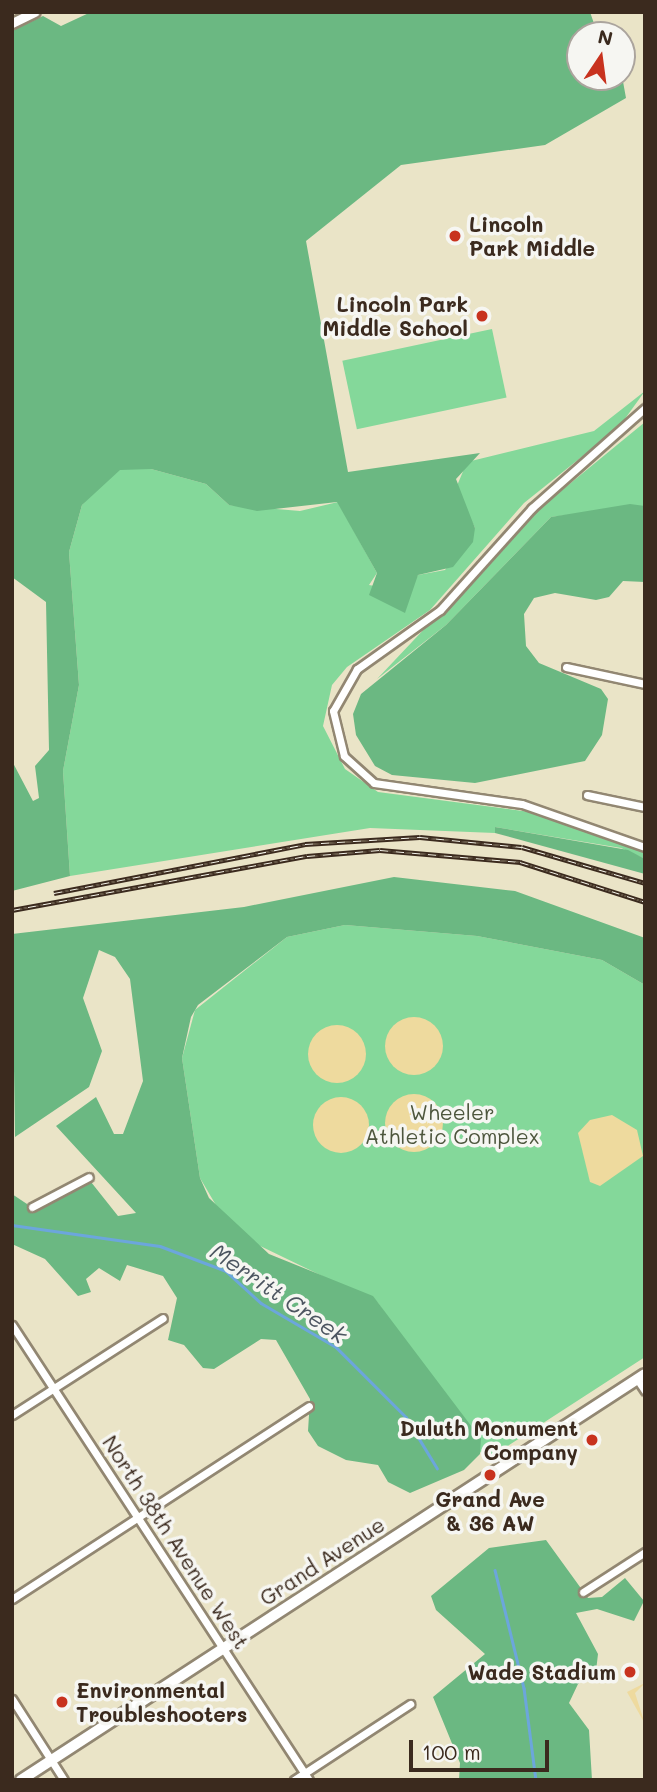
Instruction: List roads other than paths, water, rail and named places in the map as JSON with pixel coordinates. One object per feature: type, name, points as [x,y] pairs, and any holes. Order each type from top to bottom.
[{"type":"main road","name":"Grand Avenue","points":[[21,1780],[641,1377]]},
{"type":"street","points":[[12,23],[35,12]]},
{"type":"street","points":[[645,408],[531,508],[440,610],[357,669],[333,711],[344,755],[374,783],[522,804],[645,847]]},
{"type":"street","points":[[566,667],[645,684]]},
{"type":"street","points":[[587,795],[645,807]]},
{"type":"street","points":[[32,1207],[89,1177]]},
{"type":"street","points":[[12,1415],[163,1318]]},
{"type":"street","name":"North 38th Avenue West","points":[[12,1325],[307,1776]]},
{"type":"street","points":[[641,1377],[645,1391]]},
{"type":"street","points":[[12,1599],[309,1406]]},
{"type":"street","points":[[583,1592],[645,1552]]},
{"type":"street","points":[[12,1699],[64,1780]]},
{"type":"street","points":[[294,1780],[307,1776],[410,1704]]},
{"type":"waterway","name":"Merritt Creek","points":[[12,1225],[160,1246],[226,1271],[261,1303],[336,1347],[406,1417],[437,1468]]},
{"type":"waterway","name":"Merritt Creek","points":[[495,1570],[524,1688],[536,1780]]},
{"type":"railway","points":[[54,893],[305,844],[420,837],[522,847],[645,883]]},
{"type":"railway","points":[[12,910],[307,856],[380,850],[520,862],[645,902]]},
{"type":"place","name":"Lincoln Park Middle","points":[[455,236]]},
{"type":"place","name":"Lincoln Park Middle School","points":[[482,316]]},
{"type":"place","name":"Duluth Monument Company","points":[[592,1440]]},
{"type":"place","name":"Grand Ave & 36 AW","points":[[490,1475]]},
{"type":"place","name":"Wade Stadium","points":[[630,1672]]},
{"type":"place","name":"Environmental Troubleshooters","points":[[62,1702]]},
{"type":"park label","name":"Wheeler Athletic Complex","points":[[452,1124]]}]
